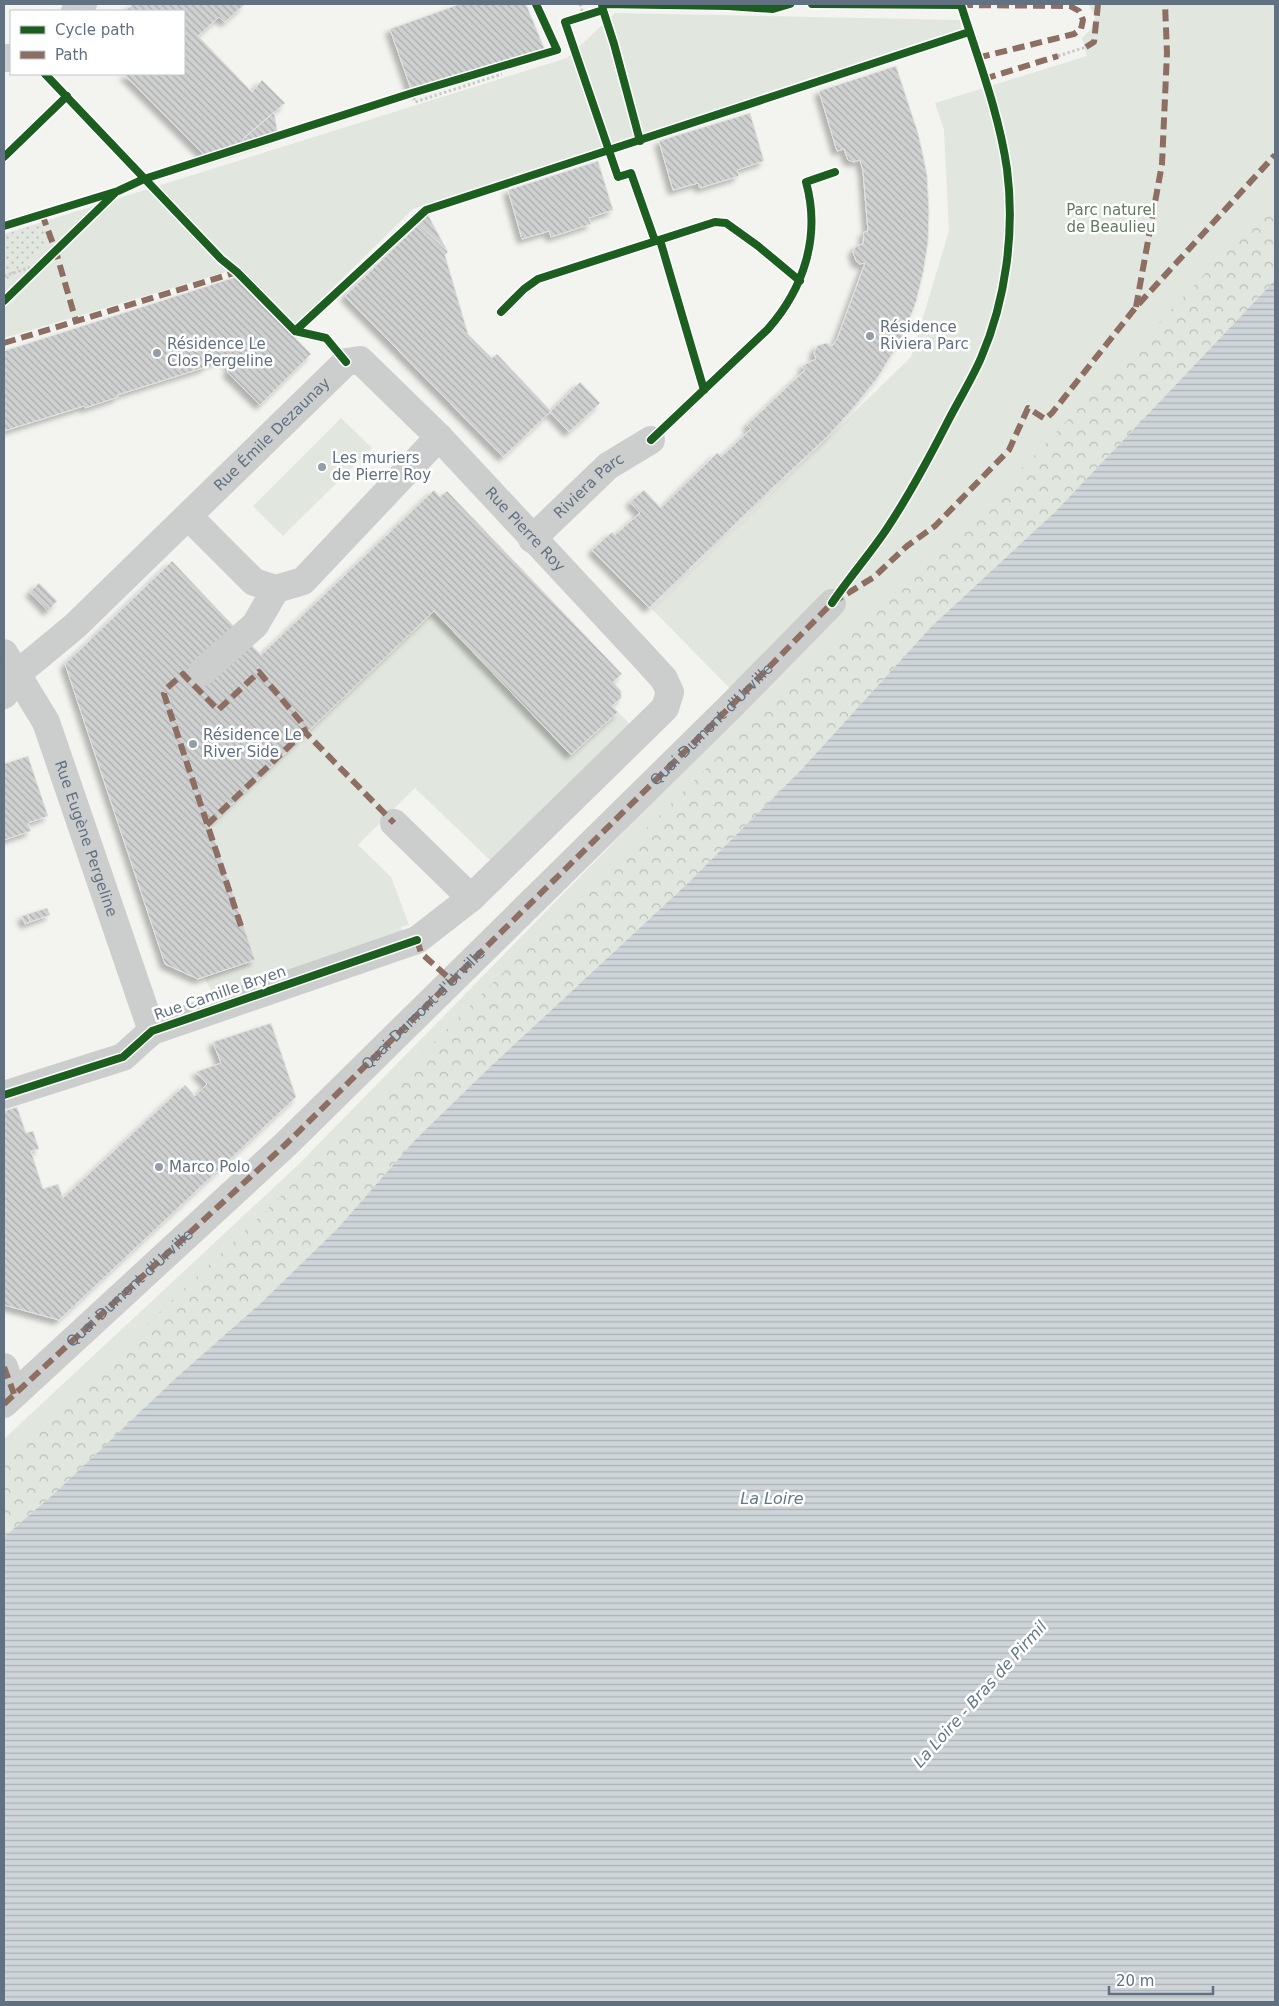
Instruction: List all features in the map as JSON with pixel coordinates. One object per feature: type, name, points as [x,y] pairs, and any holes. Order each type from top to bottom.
[{"type":"street","name":"Rue Pierre Roy","points":[[360,360],[439,437],[664,679],[670,692],[665,708],[471,898]]},
{"type":"street","name":"Rue Émile Dezaunay","points":[[8,674],[75,626],[346,362],[360,360]]},
{"type":"street","points":[[189,517],[254,582],[276,589],[303,581],[439,437]]},
{"type":"street","name":"Riviera Parc","points":[[532,539],[608,466],[651,440]]},
{"type":"street","points":[[202,672],[254,624],[276,589]]},
{"type":"street","name":"Quai Dumont d'Urville","points":[[9,1399],[292,1138],[732,705],[832,603]]},
{"type":"street","name":"Rue Eugène Pergeline","points":[[8,674],[46,722],[152,1031]]},
{"type":"street","points":[[394,823],[471,898]]},
{"type":"street","name":"Rue Camille Bryen","points":[[4,1095],[123,1057],[152,1031],[418,940],[471,898]]},
{"type":"street","points":[[4,1367],[9,1399]]},
{"type":"path","points":[[536,4],[557,50]]},
{"type":"path","points":[[580,4],[584,16]]},
{"type":"path","points":[[603,10],[602,4],[728,6],[773,9],[790,4]]},
{"type":"path","points":[[812,4],[961,5],[999,127],[1007,171],[1010,226],[1008,252],[999,301],[981,358],[938,441],[886,530],[832,603]]},
{"type":"path","points":[[565,22],[618,177],[631,174],[655,242]]},
{"type":"path","points":[[295,331],[426,210],[969,32]]},
{"type":"path","points":[[1058,56],[1086,47]]},
{"type":"path","points":[[412,93],[415,102],[502,74]]},
{"type":"path","points":[[651,440],[773,324],[789,302],[800,281],[810,242],[811,215],[806,182],[835,172]]},
{"type":"path","points":[[501,312],[524,289],[538,280],[715,222],[726,223],[758,246],[800,281]]},
{"type":"path","points":[[660,240],[704,390]]},
{"type":"path","points":[[4,276],[44,263]]},
{"type":"green space","name":"Parc naturel de Beaulieu","points":[[1087,4],[1275,4],[1275,280],[552,1009],[4,1537],[4,1439],[299,1164],[747,706],[652,609],[911,357],[949,231],[944,130],[935,103],[1087,56],[1082,38],[1091,29],[1095,17]]},
{"type":"green space","points":[[615,13],[960,20],[962,36],[413,209],[293,327],[239,268],[4,338],[4,234],[567,58]]},
{"type":"green space","points":[[1275,199],[1275,280],[1056,511],[931,627],[801,770],[687,884],[489,1068],[415,1140],[338,1228],[260,1304],[178,1376],[56,1492],[4,1537],[4,1460],[273,1204],[827,647],[923,566],[1031,459]]},
{"type":"green space","points":[[43,222],[49,243],[4,285],[4,235]]},
{"type":"green space","name":"Les muriers de Pierre Roy","points":[[341,418],[372,448],[283,536],[253,506]]},
{"type":"green space","points":[[434,611],[571,755],[618,712],[631,725],[491,861],[415,788],[358,845],[391,877],[409,925],[401,927],[404,937],[223,995],[221,989],[211,990],[204,977],[255,960],[210,825]]},
{"type":"water","name":"La Loire","points":[[1275,280],[1275,2002],[4,2002],[4,1537],[56,1492],[178,1376],[260,1304],[338,1228],[415,1140],[489,1068],[687,884],[801,770],[931,627],[1056,511]]},
{"type":"building","points":[[133,4],[245,4],[225,22],[219,17],[198,36],[252,92],[262,80],[285,103],[243,139],[248,145],[207,158],[125,75],[185,75],[185,10],[126,10]]},
{"type":"building","points":[[460,4],[526,4],[545,50],[412,92],[390,29]]},
{"type":"building","name":"Résidence Riviera Parc","points":[[896,66],[918,133],[923,155],[927,175],[929,212],[928,242],[923,273],[916,302],[904,334],[878,377],[828,436],[649,608],[592,550],[612,532],[615,535],[640,513],[630,502],[644,490],[661,508],[717,453],[721,457],[751,429],[747,425],[805,370],[802,366],[816,359],[814,353],[817,346],[826,343],[832,346],[837,339],[865,263],[860,264],[856,261],[853,252],[856,246],[863,244],[864,232],[868,231],[863,171],[860,160],[854,162],[848,160],[844,149],[837,151],[819,91]]},
{"type":"building","points":[[274,112],[278,135],[248,145],[243,139]]},
{"type":"building","points":[[750,113],[764,161],[737,170],[739,176],[700,188],[698,183],[673,190],[659,141]]},
{"type":"building","points":[[598,161],[613,210],[589,218],[591,224],[551,237],[549,231],[522,239],[508,190]]},
{"type":"building","points":[[428,215],[448,252],[419,224]]},
{"type":"building","points":[[419,224],[448,252],[445,255],[468,334],[492,358],[497,354],[551,411],[503,457],[345,296]]},
{"type":"building","name":"Résidence Le Clos Pergeline","points":[[236,277],[311,354],[260,405],[227,372],[231,367],[223,358],[205,365],[206,367],[117,395],[118,397],[85,408],[84,406],[4,431],[4,351]]},
{"type":"building","points":[[580,382],[600,403],[569,432],[550,412]]},
{"type":"building","name":"Résidence Le River Side","points":[[434,490],[440,497],[447,491],[622,674],[613,682],[621,691],[621,698],[612,706],[618,712],[571,755],[434,611],[210,825],[255,960],[198,979],[165,964],[65,664],[172,561],[261,655]]},
{"type":"building","points":[[39,583],[57,601],[48,611],[30,592]]},
{"type":"building","points":[[28,756],[48,816],[28,823],[31,831],[4,840],[4,764]]},
{"type":"building","points":[[47,908],[50,915],[30,922],[28,914]]},
{"type":"building","points":[[28,914],[30,922],[25,924],[22,916]]},
{"type":"building","name":"Marco Polo","points":[[271,1023],[296,1097],[59,1320],[4,1305],[4,1111],[17,1107],[26,1133],[33,1131],[39,1149],[31,1151],[43,1189],[58,1184],[63,1198],[185,1085],[195,1096],[207,1084],[196,1072],[221,1063],[213,1042]]},
{"type":"marked path","points":[[1086,47],[1094,42],[1098,4]]},
{"type":"marked path","points":[[1136,307],[1162,164],[1167,53],[1165,4]]},
{"type":"marked path","points":[[961,5],[1070,6],[1079,11],[1083,20],[1081,29],[1074,34],[977,58]]},
{"type":"marked path","points":[[984,79],[1058,56]]},
{"type":"marked path","points":[[4,1404],[285,1145],[732,705],[832,603],[874,577],[907,546],[935,526],[1009,450],[1028,408],[1045,419],[1052,413],[1136,307],[1275,155]]},
{"type":"marked path","points":[[42,214],[56,252],[76,321]]},
{"type":"marked path","points":[[4,343],[237,272]]},
{"type":"marked path","points":[[241,926],[164,694],[166,689],[183,674],[218,710],[259,672],[301,722],[306,733],[394,823]]},
{"type":"marked path","points":[[207,825],[305,731]]},
{"type":"marked path","points":[[417,940],[421,953],[452,981]]},
{"type":"marked path","points":[[4,1367],[14,1394]]},
{"type":"cycle path","points":[[4,226],[118,191],[144,179],[412,93],[557,50],[536,4]]},
{"type":"cycle path","points":[[603,10],[602,4],[728,6],[773,9],[790,4]]},
{"type":"cycle path","points":[[812,4],[961,5],[999,127],[1007,169],[1010,217],[1009,241],[1002,289],[997,313],[981,358],[902,505],[832,603]]},
{"type":"cycle path","points":[[640,141],[603,10],[565,22],[618,177],[631,173],[655,241]]},
{"type":"cycle path","points":[[295,331],[426,210],[969,32]]},
{"type":"cycle path","points":[[46,75],[221,259],[237,272],[295,331],[326,338],[346,362]]},
{"type":"cycle path","points":[[4,157],[67,96]]},
{"type":"cycle path","points":[[651,440],[768,329],[781,313],[800,279],[810,241],[810,202],[806,182],[835,172]]},
{"type":"cycle path","points":[[4,301],[116,192]]},
{"type":"cycle path","points":[[501,312],[524,289],[538,279],[715,222],[726,223],[758,246],[800,281]]},
{"type":"cycle path","points":[[660,240],[704,390]]},
{"type":"cycle path","points":[[4,1095],[123,1057],[152,1031],[417,940]]},
{"type":"place","name":"Résidence Riviera Parc","points":[[870,336]]},
{"type":"place","name":"Résidence Le Clos Pergeline","points":[[157,353]]},
{"type":"place","name":"Les muriers de Pierre Roy","points":[[322,467]]},
{"type":"place","name":"Résidence Le River Side","points":[[193,744]]},
{"type":"place","name":"Marco Polo","points":[[159,1167]]},
{"type":"water label","name":"La Loire - Bras de Pirmil","points":[[980,1694]]}]
